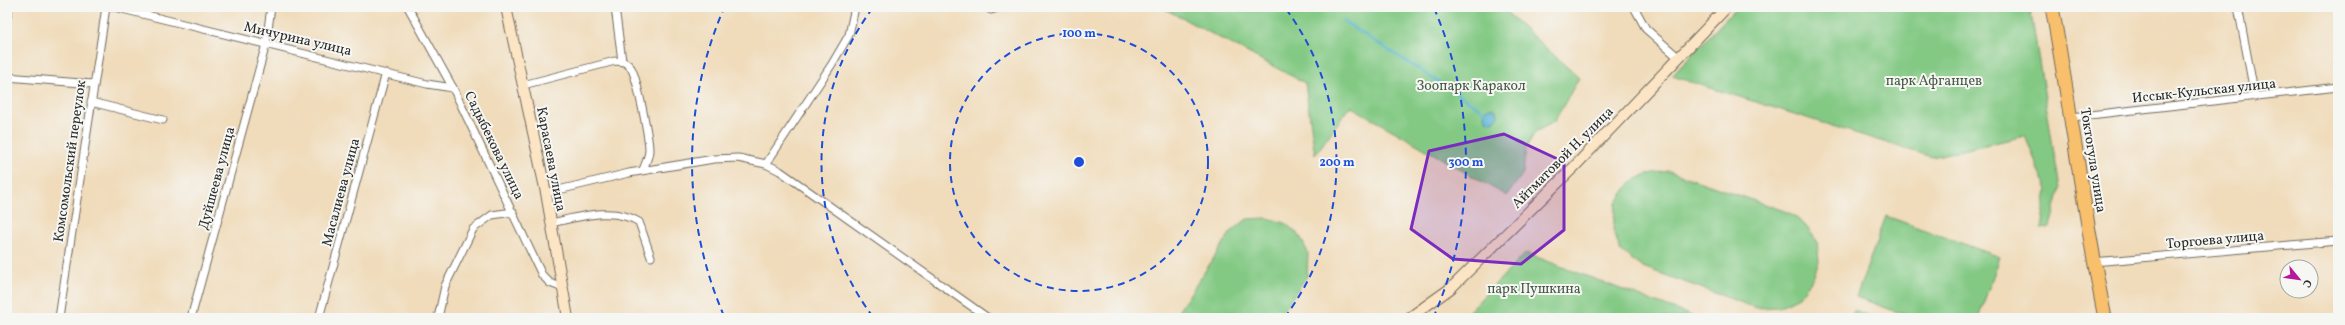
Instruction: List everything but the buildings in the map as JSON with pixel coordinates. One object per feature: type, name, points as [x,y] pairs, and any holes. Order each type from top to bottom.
[{"type":"highway","name":"Токтогула улица","points":[[2052,7],[2072,117],[2093,262],[2105,318]]},
{"type":"main road","name":"Карасаева улица","points":[[506,7],[546,193],[568,318]]},
{"type":"main road","name":"Айтматовой Н. улица","points":[[1409,318],[1450,288],[1574,167],[1727,7]]},
{"type":"street","points":[[7,17],[9,7]]},
{"type":"street","name":"Комсомольский переулок","points":[[59,318],[93,84],[106,7]]},
{"type":"street","name":"Мичурина улица","points":[[114,7],[427,84],[453,88]]},
{"type":"street","name":"Дуйшеева улица","points":[[191,318],[266,44],[271,7]]},
{"type":"street","name":"Садыбекова улица","points":[[408,7],[453,88],[542,274],[550,283],[563,288]]},
{"type":"street","points":[[615,7],[622,61],[631,68],[634,74],[648,138],[649,151],[643,170]]},
{"type":"street","points":[[766,164],[832,64],[849,35],[855,7]]},
{"type":"street","points":[[986,7],[991,10],[1000,7]]},
{"type":"street","points":[[1634,7],[1646,29],[1679,58]]},
{"type":"street","points":[[2238,7],[2255,97]]},
{"type":"street","points":[[523,84],[622,61]]},
{"type":"street","name":"Масалиева улица","points":[[319,318],[386,73]]},
{"type":"street","points":[[7,77],[93,84]]},
{"type":"street","name":"Иссык-Кульская улица","points":[[2072,117],[2338,87]]},
{"type":"street","points":[[91,102],[163,120]]},
{"type":"street","points":[[546,193],[643,170],[714,159],[738,158],[766,164],[780,171],[988,318]]},
{"type":"street","points":[[438,318],[445,286],[473,229],[492,215],[513,212]]},
{"type":"street","points":[[551,223],[596,214],[631,217],[639,222],[651,257]]},
{"type":"street","name":"Торгоева улица","points":[[2093,262],[2338,241]]},
{"type":"highlighted area","points":[[1504,134],[1564,162],[1564,230],[1521,264],[1453,259],[1411,229],[1429,151]]},
{"type":"green space","name":"Зоопарк Каракол","points":[[1161,7],[1501,7],[1579,78],[1554,122],[1535,132],[1526,148],[1523,173],[1507,196],[1350,106],[1315,155],[1305,83]]},
{"type":"green space","name":"парк Афганцев","points":[[1737,7],[2030,7],[2060,189],[2050,227],[2041,229],[2047,190],[2025,136],[1932,157],[1672,76]]},
{"type":"green space","points":[[1669,171],[1790,213],[1805,225],[1817,241],[1819,261],[1814,276],[1799,297],[1779,307],[1756,308],[1640,266],[1620,250],[1613,229],[1616,203],[1631,182],[1647,174]]},
{"type":"green space","points":[[1886,216],[2000,257],[1978,318],[1914,318],[1856,297]]},
{"type":"green space","points":[[1268,218],[1285,223],[1300,236],[1308,253],[1307,276],[1278,318],[1174,318],[1231,232],[1247,219]]},
{"type":"green space","name":"парк Пушкина","points":[[1526,253],[1697,318],[1462,318]]},
{"type":"green space","points":[[1854,310],[1877,318],[1851,318]]},
{"type":"water","points":[[1491,108],[1496,110],[1498,115],[1496,120],[1491,122],[1486,120],[1484,115],[1486,110]]},
{"type":"waterway","points":[[1343,21],[1486,112]]}]
